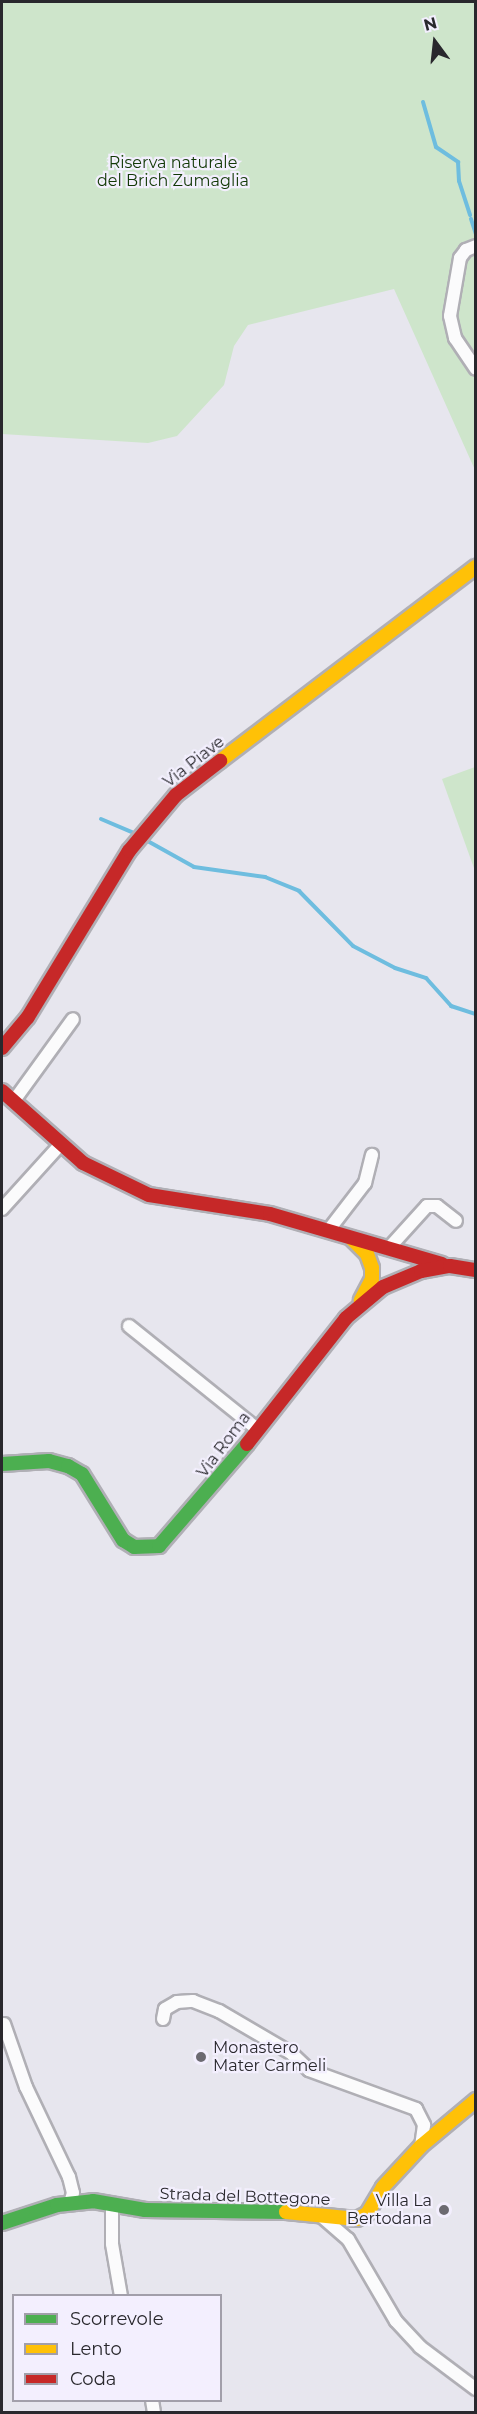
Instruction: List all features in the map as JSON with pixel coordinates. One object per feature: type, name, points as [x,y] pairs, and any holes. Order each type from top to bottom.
[{"type":"street","points":[[471,248],[452,287],[450,316],[455,338],[476,369]]},
{"type":"street","name":"Via Piave","points":[[2,1048],[28,1017],[129,851],[176,795],[476,567]]},
{"type":"street","points":[[13,1102],[73,1019]]},
{"type":"street","points":[[2,1091],[60,1145],[113,1180],[150,1195],[235,1207],[450,1266]]},
{"type":"street","points":[[2,1209],[60,1145]]},
{"type":"street","points":[[328,1231],[365,1183],[372,1155]]},
{"type":"street","points":[[387,1248],[427,1206],[437,1206],[456,1221]]},
{"type":"street","points":[[346,1318],[367,1293],[372,1268],[367,1254],[350,1238]]},
{"type":"street","points":[[387,1248],[392,1258],[393,1283]]},
{"type":"street","name":"Via Roma","points":[[2,1464],[49,1461],[68,1466],[82,1474],[123,1540],[147,1548],[159,1546],[179,1526],[346,1318],[393,1283],[421,1271],[450,1266],[476,1270]]},
{"type":"street","points":[[372,1268],[393,1283]]},
{"type":"street","points":[[129,1326],[257,1429]]},
{"type":"street","points":[[163,2019],[165,2009],[177,2002],[193,2001],[219,2011],[291,2053],[309,2070],[416,2109],[424,2125],[420,2146]]},
{"type":"street","points":[[4,2024],[26,2087],[69,2177],[73,2193],[70,2203]]},
{"type":"street","name":"Strada del Bottegone","points":[[2,2223],[70,2203],[195,2213],[320,2215],[349,2220],[362,2217],[420,2146],[476,2100]]},
{"type":"street","points":[[112,2205],[112,2244],[121,2294]]},
{"type":"street","points":[[320,2215],[348,2239],[396,2321],[420,2347],[476,2389]]},
{"type":"green space","name":"Riserva naturale del Brich Zumaglia","points":[[2,2],[475,2],[475,470],[394,289],[248,325],[234,346],[224,385],[177,436],[148,443],[2,434]]},
{"type":"green space","points":[[476,767],[475,871],[442,779]]},
{"type":"waterway","points":[[423,102],[436,147],[458,162],[459,181],[470,215]]},
{"type":"waterway","points":[[471,219],[476,234]]},
{"type":"waterway","points":[[101,819],[136,834]]},
{"type":"waterway","points":[[144,839],[194,867],[265,877],[299,891],[353,946],[395,968],[426,978],[451,1006],[476,1014]]},
{"type":"traffic: fast","points":[[2,1464],[49,1461],[68,1466],[82,1474],[123,1540],[134,1547],[159,1546],[247,1444]]},
{"type":"traffic: fast","points":[[2,2223],[57,2205],[93,2201],[145,2210],[286,2212]]},
{"type":"traffic: slow","points":[[220,761],[476,567]]},
{"type":"traffic: slow","points":[[352,1239],[367,1254],[372,1268],[372,1279],[361,1300]]},
{"type":"traffic: slow","points":[[286,2212],[357,2219],[367,2214],[383,2187],[421,2146],[476,2100]]},
{"type":"traffic: jam","points":[[2,1048],[28,1017],[129,851],[176,795],[220,761]]},
{"type":"traffic: jam","points":[[2,1091],[83,1163],[149,1195],[270,1214],[442,1264]]},
{"type":"traffic: jam","points":[[247,1444],[346,1318],[383,1287],[421,1271],[450,1266],[476,1270]]},
{"type":"place","name":"Monastero Mater Carmeli","points":[[201,2057]]},
{"type":"place","name":"Villa La Bertodana","points":[[444,2210]]}]
